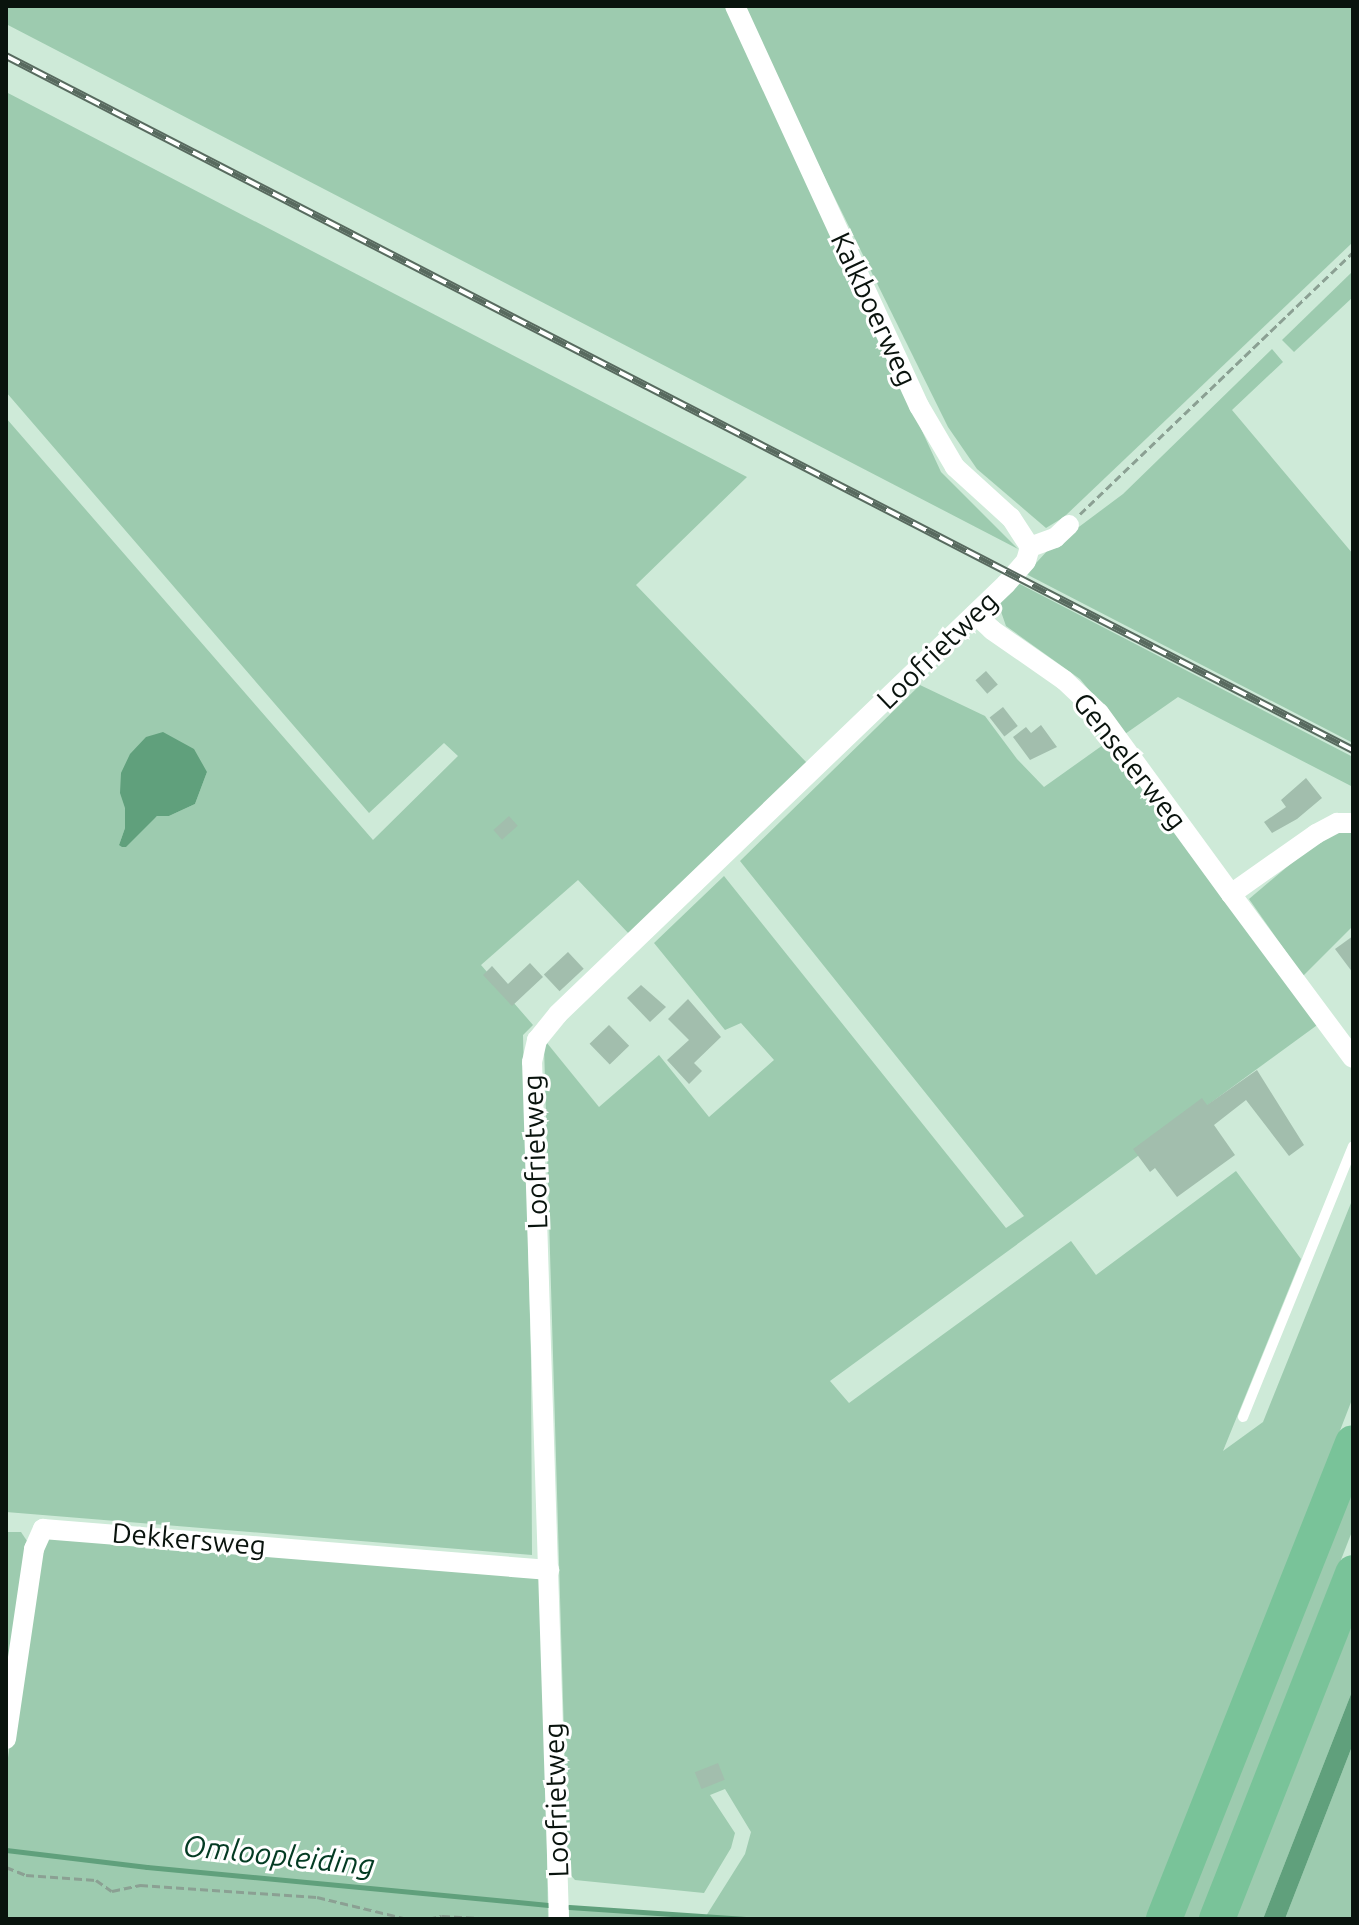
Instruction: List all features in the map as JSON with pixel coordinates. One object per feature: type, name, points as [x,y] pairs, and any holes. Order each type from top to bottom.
[{"type":"highway","points":[[1164,1919],[1353,1443]]},
{"type":"highway","points":[[1217,1919],[1353,1573]]},
{"type":"street","name":"Kalkboerweg","points":[[735,6],[919,406],[955,467],[1011,518],[1030,547]]},
{"type":"street","points":[[1030,547],[1055,538],[1069,525]]},
{"type":"street","name":"Loofrietweg","points":[[559,1919],[532,1062],[537,1040],[558,1014],[1006,584],[1026,561],[1030,547]]},
{"type":"street","name":"Genselerweg","points":[[975,614],[1064,680],[1099,713],[1353,1058]]},
{"type":"street","points":[[1231,894],[1316,834],[1337,823],[1353,823]]},
{"type":"street","name":"Dekkersweg","points":[[6,1739],[34,1549],[43,1529],[549,1570]]},
{"type":"lane","points":[[1243,1417],[1353,1146]]},
{"type":"path","points":[[1069,525],[1353,252]]},
{"type":"path","points":[[6,1867],[26,1875],[96,1880],[112,1891],[140,1885],[317,1897],[408,1919]]},
{"type":"path","points":[[428,1919],[498,1919]]},
{"type":"shaded area","points":[[6,6],[726,6],[941,472],[1018,549],[6,24]]},
{"type":"shaded area","points":[[740,6],[1353,6],[1353,242],[1064,517],[1046,528],[977,469],[948,427]]},
{"type":"shaded area","points":[[6,92],[747,477],[636,585],[807,763],[630,935],[578,880],[481,965],[533,1025],[523,1035],[532,1555],[6,1512],[6,418],[373,840],[458,756],[444,743],[369,813],[6,392]],"holes":[[[207,772],[195,804],[169,816],[157,816],[119,845],[125,828],[125,808]]]},
{"type":"shaded area","points":[[1353,271],[1353,297],[1294,352],[1282,340]]},
{"type":"shaded area","points":[[1272,349],[1283,362],[1232,410],[1353,554],[1353,743],[1026,574],[1048,550],[1123,494]]},
{"type":"shaded area","points":[[1016,582],[1353,757],[1353,787],[1178,697],[1125,734],[1080,679],[1006,626],[998,603]]},
{"type":"shaded area","points":[[920,685],[985,716],[1017,759],[1044,787],[1110,740],[1320,1023],[830,1381],[849,1403],[1071,1241],[1096,1275],[1236,1171],[1301,1259],[1223,1451],[1263,1422],[1353,1198],[1353,1397],[1151,1919],[569,1919],[569,1907],[706,1916],[745,1854],[751,1832],[725,1789],[710,1795],[735,1833],[731,1848],[704,1893],[575,1880],[568,1872],[544,1046],[547,1043],[599,1107],[659,1055],[709,1117],[774,1060],[741,1023],[725,1030],[654,943],[724,876],[1006,1228],[1024,1216],[740,861]]},
{"type":"shaded area","points":[[163,732],[194,749],[207,772],[195,804],[169,816],[157,816],[126,847],[122,847],[119,845],[125,828],[125,808],[120,793],[121,773],[130,754],[146,737]]},
{"type":"shaded area","points":[[1353,830],[1353,926],[1303,976],[1249,899],[1331,832]]},
{"type":"shaded area","points":[[1353,1462],[1353,1529],[1201,1919],[1175,1919]]},
{"type":"shaded area","points":[[6,1532],[21,1532],[27,1541],[6,1693]]},
{"type":"shaded area","points":[[46,1533],[543,1576],[548,1919],[6,1919],[6,1773],[35,1555]]},
{"type":"shaded area","points":[[1353,1608],[1353,1689],[1263,1919],[1230,1919]]},
{"type":"shaded area","points":[[1353,1689],[1353,1744],[1285,1919],[1263,1919]]},
{"type":"shaded area","points":[[1353,1744],[1353,1919],[1285,1919]]},
{"type":"building","points":[[986,671],[998,685],[987,694],[975,680]]},
{"type":"building","points":[[1003,707],[1018,726],[1004,736],[990,717]]},
{"type":"building","points":[[1041,725],[1057,747],[1030,760],[1013,737],[1026,727],[1031,733]]},
{"type":"building","points":[[1306,778],[1322,798],[1297,819],[1272,833],[1264,822],[1286,807],[1281,800]]},
{"type":"building","points":[[509,816],[518,826],[502,840],[493,830]]},
{"type":"building","points":[[1353,936],[1353,973],[1335,949]]},
{"type":"building","points":[[568,952],[584,969],[560,991],[544,975]]},
{"type":"building","points":[[530,963],[543,977],[512,1006],[483,975],[492,966],[508,984]]},
{"type":"building","points":[[641,985],[666,1007],[650,1022],[627,998]]},
{"type":"building","points":[[688,999],[721,1037],[694,1063],[702,1071],[689,1084],[667,1060],[689,1040],[668,1019]]},
{"type":"building","points":[[609,1025],[629,1046],[610,1065],[590,1044]]},
{"type":"building","points":[[1257,1070],[1304,1145],[1289,1156],[1246,1100],[1214,1125],[1235,1155],[1177,1197],[1155,1168],[1150,1172],[1133,1149],[1202,1098],[1207,1105]]},
{"type":"building","points":[[718,1763],[725,1780],[702,1789],[695,1772]]},
{"type":"waterway","name":"Omloopleiding","points":[[6,1850],[147,1867],[548,1905]]},
{"type":"waterway","name":"Omloopleiding","points":[[569,1907],[746,1919]]},
{"type":"railway","points":[[6,56],[1353,750]]}]
